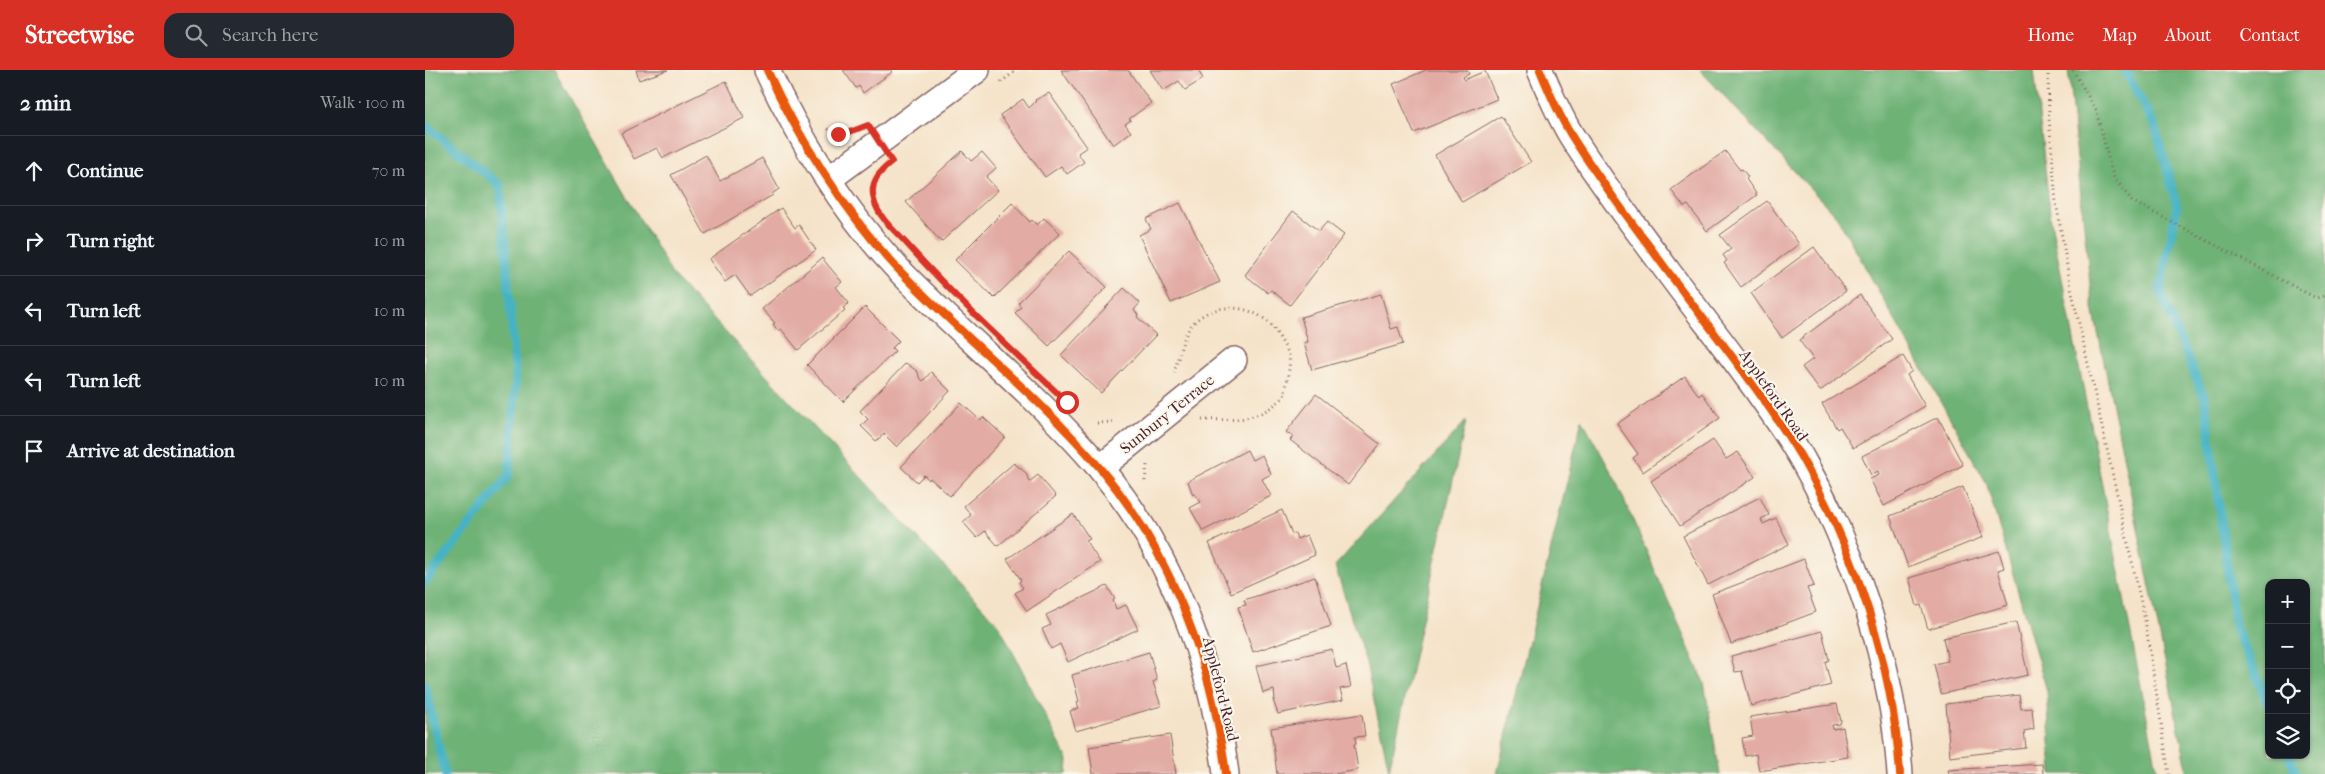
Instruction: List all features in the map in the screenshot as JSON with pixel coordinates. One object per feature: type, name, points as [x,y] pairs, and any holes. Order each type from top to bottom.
[{"type":"street","name":"Appleford Road","points":[[767,70],[799,132],[829,179],[894,265],[1051,416],[1100,468],[1124,499],[1145,532],[1187,616],[1215,705],[1226,774]]},
{"type":"street","points":[[829,179],[977,70]]},
{"type":"street","name":"Appleford Road","points":[[1540,70],[1570,134],[1766,405],[1801,457],[1831,517],[1857,576],[1888,686],[1900,774]]},
{"type":"street","name":"Sunbury Terrace","points":[[1100,468],[1234,360]]},
{"type":"path","points":[[2048,70],[2049,118],[2057,202],[2070,284],[2145,620],[2169,774]]},
{"type":"path","points":[[2073,70],[2097,110],[2113,176],[2132,201],[2316,298],[2325,296]]},
{"type":"path","points":[[822,124],[838,134],[847,133],[868,125],[879,142]]},
{"type":"path","points":[[874,202],[874,181],[878,176]]},
{"type":"path","points":[[1173,378],[1182,344],[1189,328],[1208,312],[1234,308],[1247,310],[1263,318],[1273,327],[1289,356],[1284,397],[1269,410],[1256,417],[1199,420]]},
{"type":"path","points":[[1092,421],[1099,423],[1118,421]]},
{"type":"path","points":[[1146,484],[1145,478],[1150,459]]},
{"type":"green space","points":[[425,70],[554,70],[673,276],[999,625],[1068,760],[1067,774],[425,774]]},
{"type":"green space","points":[[1700,70],[2034,70],[2051,222],[2158,774],[2052,774],[2047,691],[1986,482],[1837,217]]},
{"type":"green space","points":[[2068,70],[2325,70],[2325,774],[2188,774],[2092,303]]},
{"type":"green space","points":[[1582,419],[1615,479],[1704,683],[1720,774],[1497,774]]},
{"type":"green space","points":[[1466,421],[1389,770],[1366,663],[1335,566]]},
{"type":"building","points":[[636,70],[668,70],[639,80]]},
{"type":"building","points":[[843,70],[891,70],[892,72],[863,93],[859,86],[856,88]]},
{"type":"building","points":[[1061,70],[1128,70],[1151,103],[1129,119],[1131,120],[1125,124],[1131,132],[1113,145]]},
{"type":"building","points":[[1150,70],[1198,70],[1203,79],[1185,90],[1179,81],[1163,91]]},
{"type":"building","points":[[1426,70],[1467,70],[1469,74],[1463,77],[1464,80],[1485,71],[1497,99],[1414,133],[1393,84]]},
{"type":"building","points":[[726,81],[744,118],[663,158],[657,148],[634,159],[621,133]]},
{"type":"building","points":[[1049,93],[1087,147],[1078,153],[1084,162],[1067,174],[1061,166],[1045,177],[1000,115],[1023,99],[1029,108],[1035,100]]},
{"type":"building","points":[[1501,116],[1531,162],[1462,202],[1435,155]]},
{"type":"building","points":[[962,151],[971,161],[982,152],[996,168],[986,177],[998,190],[941,242],[906,202]]},
{"type":"building","points":[[1725,151],[1748,177],[1746,179],[1757,195],[1707,231],[1688,205],[1684,207],[1671,190]]},
{"type":"building","points":[[706,155],[720,181],[762,158],[779,189],[773,195],[705,234],[671,175]]},
{"type":"building","points":[[1767,201],[1799,244],[1741,287],[1724,263],[1727,261],[1723,255],[1731,249],[1720,235]]},
{"type":"building","points":[[1012,203],[1030,222],[1032,220],[1037,225],[1044,218],[1060,233],[994,298],[955,260]]},
{"type":"building","points":[[1180,203],[1220,282],[1171,303],[1139,235],[1151,229],[1146,219]]},
{"type":"building","points":[[781,208],[795,228],[799,225],[816,250],[750,296],[735,275],[725,282],[709,259]]},
{"type":"building","points":[[1293,211],[1319,231],[1327,222],[1344,235],[1290,305],[1271,290],[1268,293],[1245,275]]},
{"type":"building","points":[[1814,247],[1846,291],[1782,338],[1751,293]]},
{"type":"building","points":[[1069,251],[1107,287],[1049,346],[1015,313],[1021,307],[1018,303]]},
{"type":"building","points":[[822,258],[842,282],[836,287],[849,303],[843,308],[845,310],[798,350],[781,329],[778,331],[773,324],[775,323],[762,309]]},
{"type":"building","points":[[1124,288],[1140,303],[1134,310],[1138,315],[1137,317],[1156,335],[1101,393],[1061,355]]},
{"type":"building","points":[[1381,294],[1391,329],[1398,327],[1403,344],[1312,370],[1304,343],[1308,342],[1301,317]]},
{"type":"building","points":[[1860,295],[1892,339],[1820,391],[1802,367],[1813,359],[1799,340]]},
{"type":"building","points":[[865,307],[899,341],[892,348],[895,351],[843,402],[807,365]]},
{"type":"building","points":[[1903,356],[1912,371],[1907,375],[1925,406],[1853,448],[1840,427],[1837,429],[1822,404]]},
{"type":"building","points":[[906,363],[918,372],[919,377],[923,381],[931,372],[950,391],[897,447],[884,434],[876,441],[861,426],[868,419],[860,411]]},
{"type":"building","points":[[1685,376],[1699,396],[1702,393],[1720,418],[1643,472],[1633,458],[1638,454],[1617,424]]},
{"type":"building","points":[[1316,394],[1380,444],[1348,485],[1290,440],[1293,437],[1286,432]]},
{"type":"building","points":[[961,403],[980,420],[983,417],[1005,437],[950,496],[930,478],[929,480],[924,475],[917,482],[901,467]]},
{"type":"building","points":[[1938,417],[1963,465],[1884,506],[1870,479],[1879,475],[1878,471],[1871,475],[1862,456]]},
{"type":"building","points":[[1713,440],[1726,459],[1738,452],[1755,477],[1680,526],[1651,481]]},
{"type":"building","points":[[1247,450],[1252,460],[1262,455],[1271,474],[1262,479],[1271,496],[1203,531],[1190,508],[1201,502],[1195,494],[1193,495],[1188,481]]},
{"type":"building","points":[[1014,463],[1026,473],[1029,482],[1038,475],[1056,496],[998,546],[985,531],[977,538],[963,522],[971,515],[964,506]]},
{"type":"building","points":[[1963,487],[1983,537],[1908,567],[1890,516]]},
{"type":"building","points":[[1760,497],[1769,515],[1761,519],[1763,524],[1776,518],[1789,544],[1708,585],[1683,536]]},
{"type":"building","points":[[1282,510],[1292,534],[1295,533],[1297,539],[1307,535],[1315,555],[1231,593],[1209,543]]},
{"type":"building","points":[[1073,514],[1090,539],[1086,541],[1100,562],[1027,611],[1015,593],[1023,588],[1019,582],[1021,580],[1007,559]]},
{"type":"building","points":[[1999,551],[2004,568],[1998,570],[2008,605],[1928,629],[1921,605],[1917,606],[1909,578]]},
{"type":"building","points":[[1804,559],[1814,586],[1807,588],[1816,612],[1731,644],[1712,594]]},
{"type":"building","points":[[1315,577],[1331,626],[1253,652],[1238,607],[1246,605],[1244,600]]},
{"type":"building","points":[[1107,586],[1115,599],[1113,600],[1116,609],[1126,605],[1138,629],[1068,662],[1060,644],[1051,649],[1042,629],[1051,625],[1046,615]]},
{"type":"building","points":[[2016,622],[2028,675],[1941,694],[1934,664],[1948,661],[1943,638]]},
{"type":"building","points":[[1822,631],[1829,660],[1825,662],[1831,685],[1751,706],[1742,671],[1735,672],[1731,656]]},
{"type":"building","points":[[1332,649],[1336,668],[1346,665],[1351,687],[1340,689],[1343,700],[1278,714],[1273,700],[1275,700],[1274,690],[1263,693],[1256,666]]},
{"type":"building","points":[[1149,652],[1157,680],[1153,682],[1161,706],[1076,731],[1070,711],[1079,708],[1077,702],[1079,701],[1072,675]]},
{"type":"building","points":[[2019,695],[2021,709],[2032,708],[2034,729],[2024,731],[2026,748],[1950,757],[1946,704]]},
{"type":"building","points":[[1837,704],[1841,721],[1840,724],[1832,725],[1833,729],[1843,727],[1848,757],[1759,771],[1756,754],[1745,756],[1742,738],[1753,736],[1750,717]]},
{"type":"building","points":[[1362,714],[1365,736],[1355,737],[1356,744],[1354,744],[1358,770],[1334,774],[1277,774],[1271,728]]},
{"type":"building","points":[[1170,735],[1176,774],[1093,774],[1089,747]]},
{"type":"building","points":[[2042,764],[2043,774],[1949,774],[1948,770]]},
{"type":"waterway","points":[[2125,70],[2155,126],[2177,206],[2160,291],[2205,399],[2235,626],[2265,697]]},
{"type":"waterway","points":[[425,125],[500,185],[516,377],[509,475],[425,582]]},
{"type":"waterway","points":[[425,686],[445,774]]},
{"type":"waterway","points":[[2291,759],[2297,774]]},
{"type":"cycle path","points":[[767,70],[808,148],[842,199],[878,247],[947,318],[1051,415],[1099,467],[1125,500],[1148,536],[1168,573],[1185,611],[1211,691],[1220,732],[1226,774]]},
{"type":"cycle path","points":[[1540,70],[1562,120],[1582,153],[1771,410],[1801,457],[1821,494],[1855,570],[1869,610],[1889,692],[1900,774]]},
{"type":"route","points":[[838,134],[847,133],[868,125],[892,162],[881,171],[874,181],[874,202],[886,221],[960,300],[1067,402]]}]
